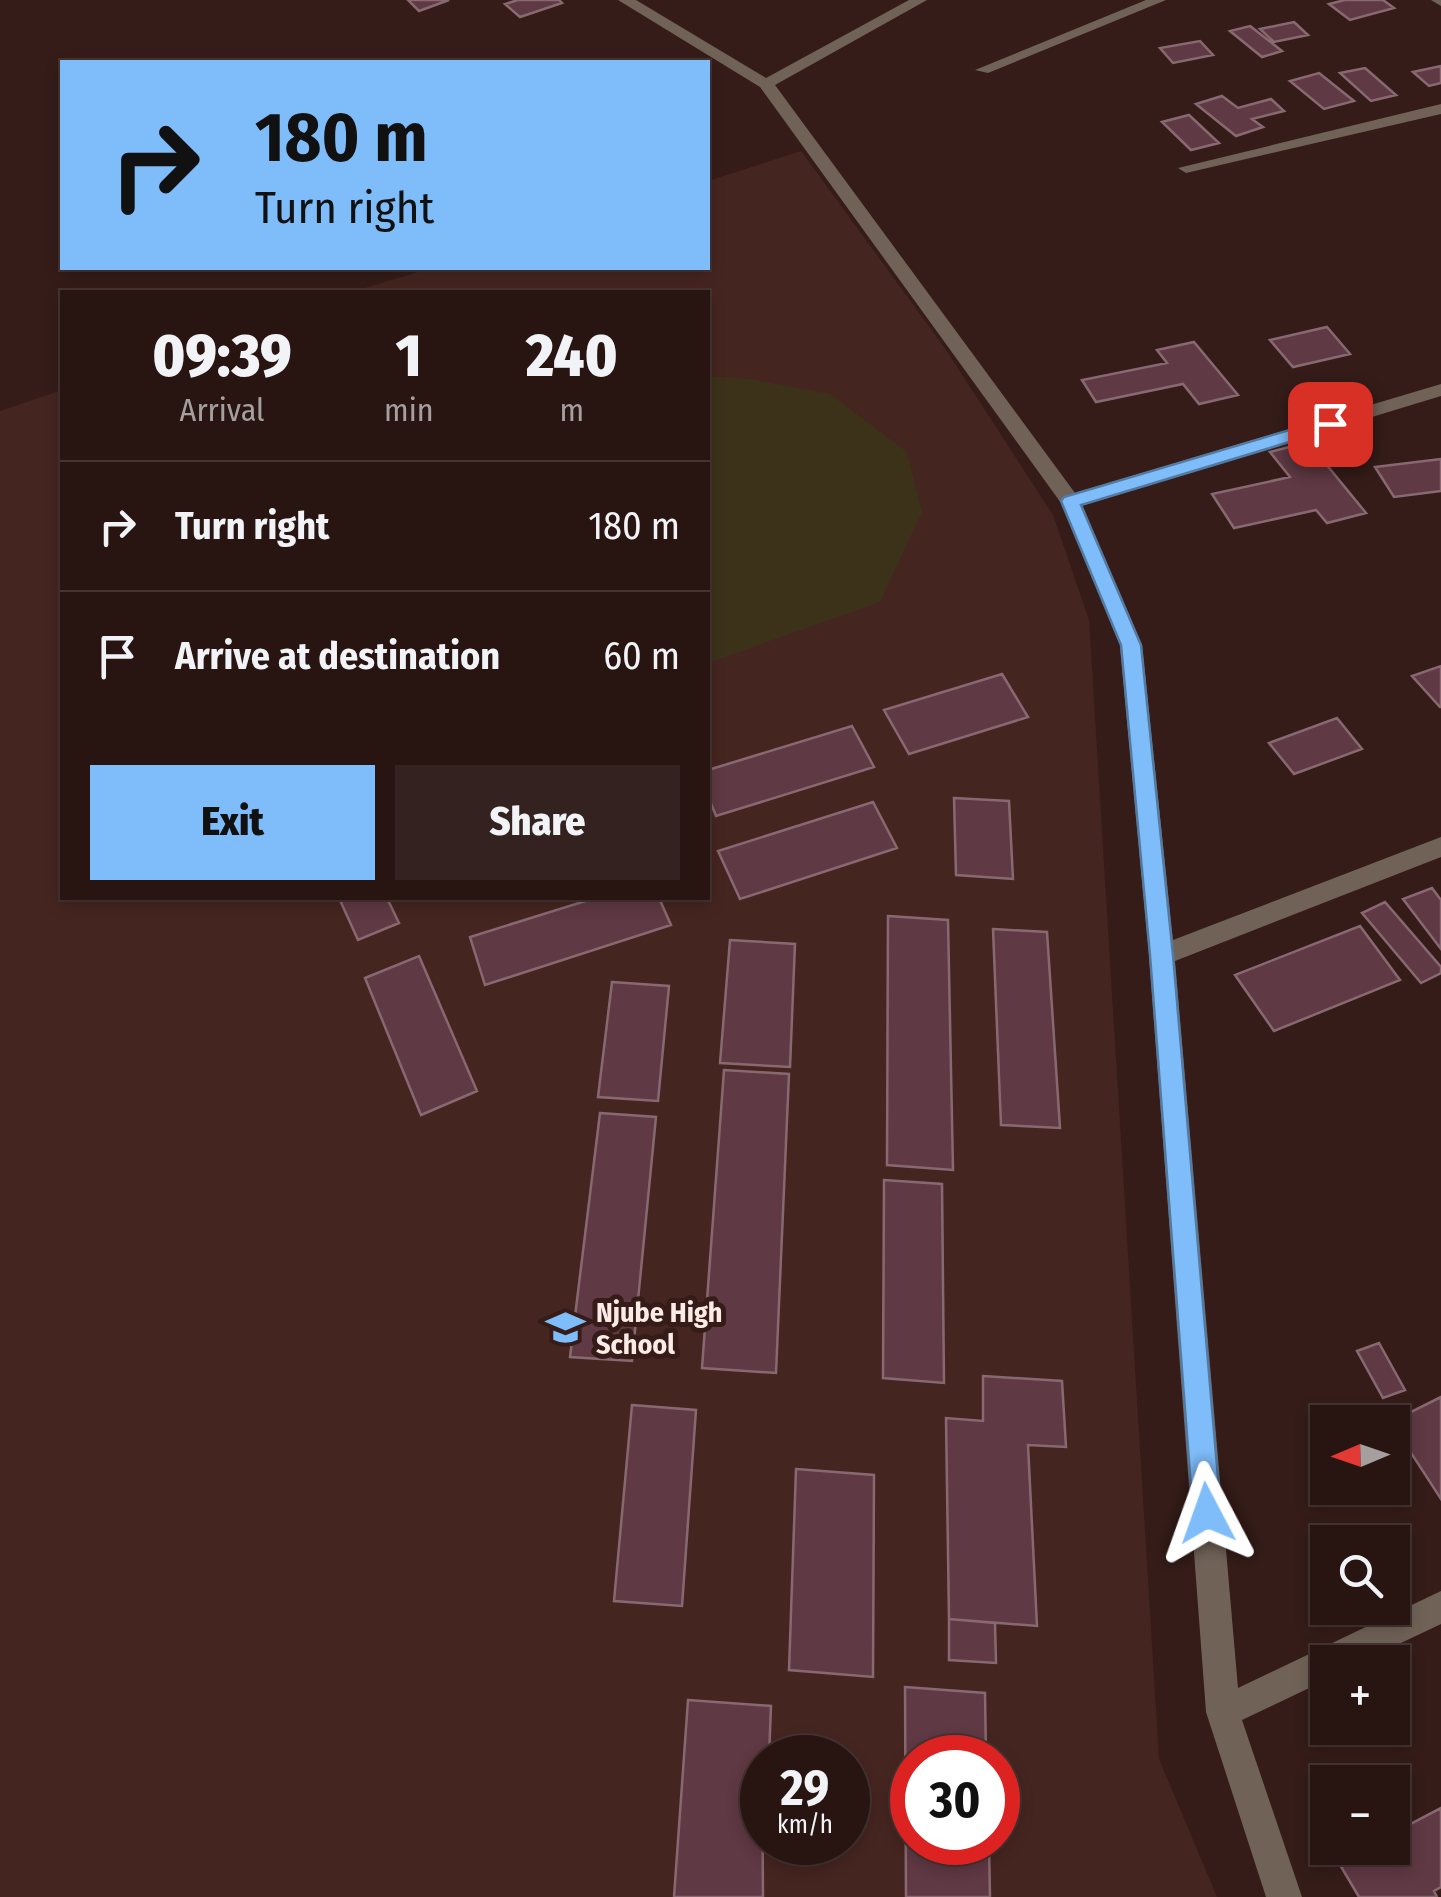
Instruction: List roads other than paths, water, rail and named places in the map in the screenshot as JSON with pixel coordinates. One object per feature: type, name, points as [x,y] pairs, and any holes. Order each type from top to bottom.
[{"type":"street","points":[[625,0],[766,84],[1070,501],[1131,645],[1162,955],[1223,1712],[1284,1897]]},
{"type":"street","points":[[766,84],[920,0]]},
{"type":"street","points":[[983,70],[1159,0]]},
{"type":"street","points":[[1186,168],[1441,109]]},
{"type":"street","points":[[1070,501],[1441,390]]},
{"type":"street","points":[[1162,955],[1441,847]]},
{"type":"street","points":[[1223,1712],[1441,1607]]},
{"type":"place","name":"Njube High School","points":[[566,1328]]}]
